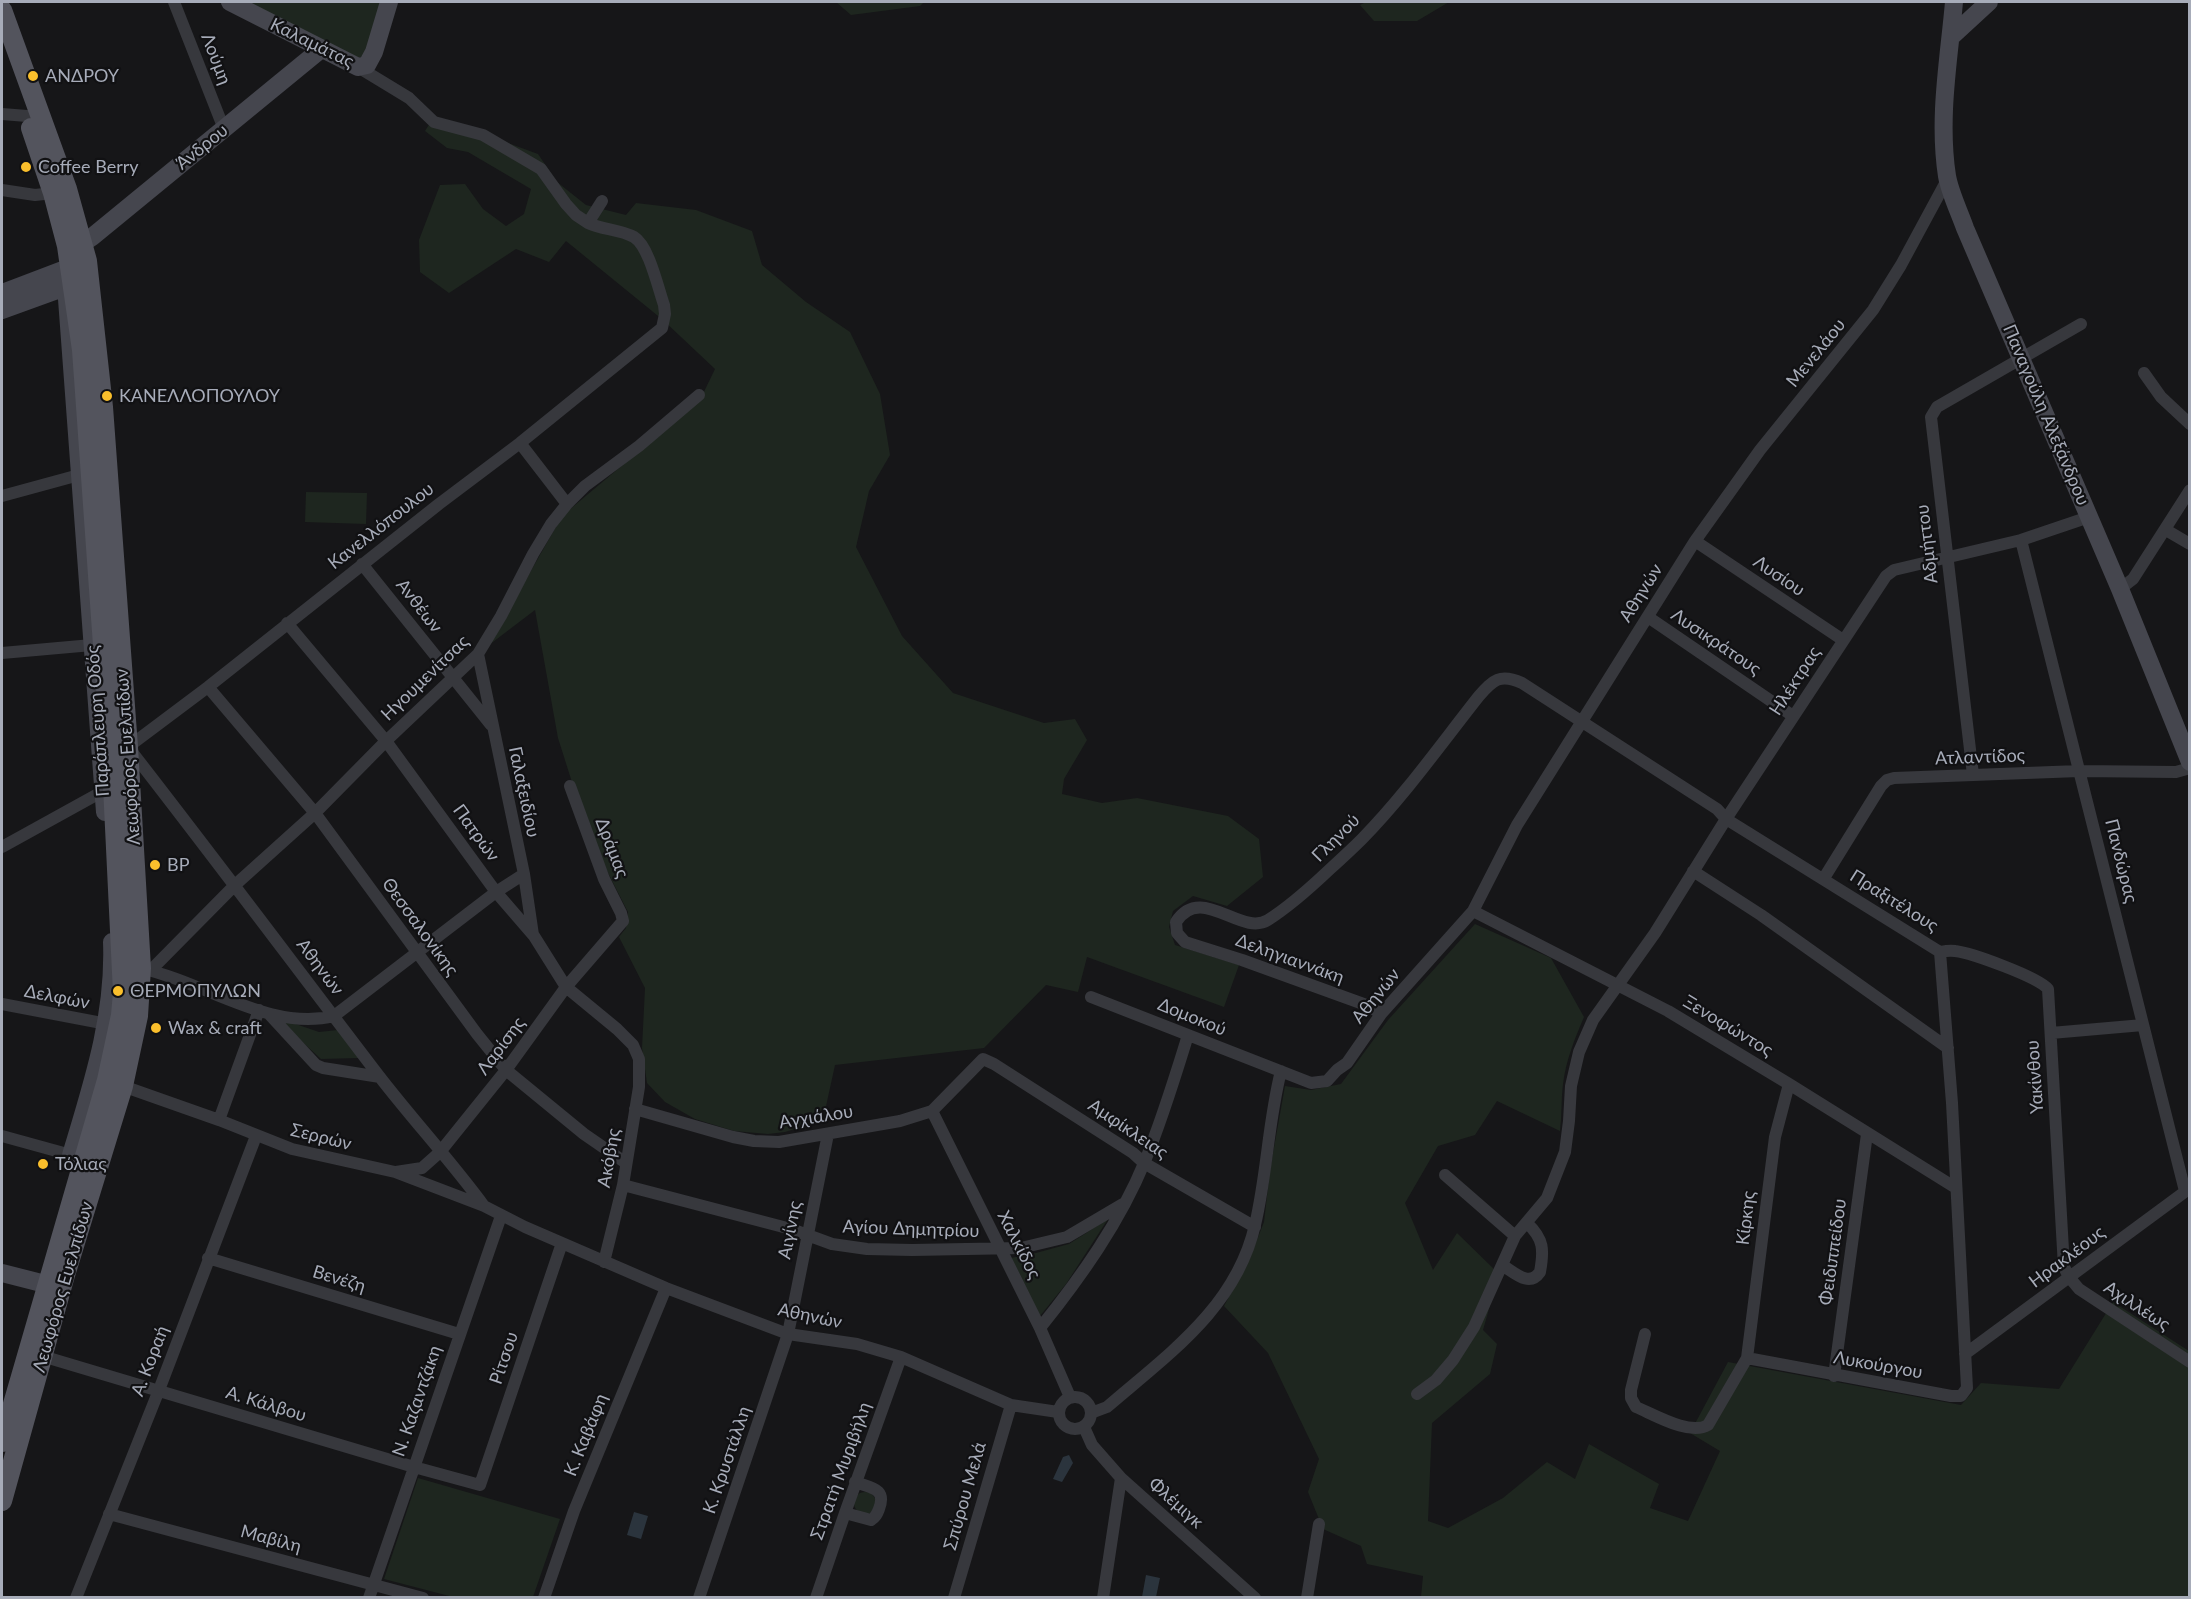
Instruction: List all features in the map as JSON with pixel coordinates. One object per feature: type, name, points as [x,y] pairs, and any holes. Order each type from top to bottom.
[{"type":"main road","name":"Λεωφόρος Ευελπίδων","points":[[2,10],[67,189],[103,407],[146,969],[138,1016],[115,1083],[54,1286],[5,1413],[2,1442]]},
{"type":"main road","name":"Λεωφόρος Ευελπίδων","points":[[2,46],[81,266],[82,350],[108,789],[123,993],[115,1083],[77,1157],[42,1356],[2,1501]]},
{"type":"street","name":"Λούμη","points":[[174,2],[224,129]]},
{"type":"street","name":"Καλαμάτας","points":[[230,2],[320,50],[358,67],[367,65],[374,52],[389,2]]},
{"type":"street","name":"Παναγούλη Αλεξάνδρου","points":[[1954,2],[1945,96],[1945,146],[1948,178],[1965,228],[2120,589],[2190,762]]},
{"type":"street","points":[[1951,37],[1989,2]]},
{"type":"street","name":"Άνδρου","points":[[81,266],[92,237],[320,50]]},
{"type":"street","points":[[358,67],[409,98],[434,122],[483,135],[541,169],[566,204],[588,223],[602,201]]},
{"type":"street","points":[[2,114],[27,116]]},
{"type":"street","name":"Μενελάου","points":[[1695,541],[1760,450],[1873,310],[1901,265],[1948,178]]},
{"type":"street","points":[[2,190],[35,195],[53,193]]},
{"type":"street","name":"Κανελλόπουλου","points":[[128,747],[520,443],[657,333],[663,324],[664,305],[643,245],[635,237],[600,229],[588,223]]},
{"type":"street","points":[[2,293],[81,266]]},
{"type":"street","points":[[2,310],[81,266]]},
{"type":"street","name":"Παράπλευρη Οδός","points":[[77,1157],[107,1024],[113,956],[108,789],[92,645],[67,300],[81,266]]},
{"type":"street","name":"Αδμήττου","points":[[1973,775],[1931,417],[1937,407],[2081,324]]},
{"type":"street","points":[[2144,373],[2161,397],[2190,424]]},
{"type":"street","name":"Ηγουμενίτσας","points":[[146,969],[315,813],[386,741],[478,654],[501,616],[533,554],[551,524],[567,504],[585,486],[639,446],[699,395]]},
{"type":"street","points":[[520,443],[567,504]]},
{"type":"street","points":[[2,496],[79,475]]},
{"type":"street","points":[[2120,589],[2133,579],[2190,490]]},
{"type":"street","name":"Ηλέκτρας","points":[[1417,1394],[1436,1380],[1464,1344],[1515,1236],[1548,1198],[1565,1152],[1571,1086],[1579,1052],[1593,1020],[1620,985],[1793,716],[1889,572],[2021,540],[2089,517]]},
{"type":"street","points":[[2166,530],[2190,544]]},
{"type":"street","name":"Πανδώρας","points":[[2021,540],[2143,1025],[2188,1191]]},
{"type":"street","name":"Αθηνών","points":[[1281,1071],[1311,1083],[1327,1081],[1347,1063],[1381,1014],[1473,911],[1517,825],[1695,541]]},
{"type":"street","name":"Λυσίου","points":[[1695,541],[1843,640]]},
{"type":"street","name":"Ανθέων","points":[[362,564],[492,726]]},
{"type":"street","name":"Λυσικράτους","points":[[1648,617],[1793,716]]},
{"type":"street","name":"Πατρών","points":[[287,623],[386,741],[496,892],[534,936],[566,987],[617,1029],[633,1045],[639,1059]]},
{"type":"street","points":[[2,653],[92,645]]},
{"type":"street","name":"Γαλαξειδίου","points":[[478,654],[524,874],[534,936]]},
{"type":"street","name":"Πραξιτέλους","points":[[1499,678],[1512,678],[1522,683],[1580,723],[1717,809],[1726,819],[1940,952],[1948,1048],[1965,1354]]},
{"type":"street","name":"Γληνού","points":[[1185,942],[1178,933],[1176,922],[1180,915],[1187,912],[1197,908],[1208,908],[1256,923],[1266,921],[1304,893],[1363,838],[1479,696],[1499,678]]},
{"type":"street","name":"Θεσσαλονίκης","points":[[208,687],[315,813],[506,1070],[584,1134],[626,1163]]},
{"type":"street","name":"Αθηνών","points":[[128,747],[380,1077],[484,1206]]},
{"type":"street","name":"Ατλαντίδος","points":[[1824,878],[1881,786],[1887,780],[2079,771],[2176,772],[2190,768]]},
{"type":"street","name":"Δράμας","points":[[570,786],[603,879],[623,921]]},
{"type":"street","points":[[2,847],[108,789]]},
{"type":"street","points":[[1693,871],[1761,915],[1948,1048]]},
{"type":"street","points":[[146,969],[264,1012],[302,1020],[320,1020],[334,1016],[496,892],[524,874]]},
{"type":"street","name":"Ξενοφώντος","points":[[1473,911],[1668,1011],[1956,1188]]},
{"type":"street","name":"Λαρίσης","points":[[395,1172],[422,1168],[440,1152],[506,1070],[566,987],[623,921]]},
{"type":"street","name":"Δεληγιαννάκη","points":[[1185,942],[1369,1006],[1381,1014]]},
{"type":"street","name":"Υακίνθου","points":[[1940,952],[1958,951],[2042,982],[2048,989],[2062,1246],[2064,1267],[2069,1278]]},
{"type":"street","name":"Δομοκού","points":[[1091,997],[1281,1071]]},
{"type":"street","name":"Δελφών","points":[[2,1004],[107,1024]]},
{"type":"street","points":[[264,1012],[316,1065],[380,1077]]},
{"type":"street","points":[[219,1120],[264,1012]]},
{"type":"street","points":[[2051,1033],[2143,1025]]},
{"type":"street","points":[[1040,1328],[1072,1288],[1124,1204],[1144,1163],[1163,1114],[1188,1035]]},
{"type":"street","name":"Ακόβης","points":[[604,1262],[623,1185],[639,1087],[639,1059]]},
{"type":"street","name":"Αμφίκλειας","points":[[983,1059],[1133,1153],[1144,1163],[1255,1227]]},
{"type":"street","name":"Αγχιάλου","points":[[635,1109],[754,1141],[779,1142],[900,1121],[932,1111],[983,1059]]},
{"type":"street","points":[[1091,1413],[1107,1407],[1199,1327],[1222,1298],[1240,1267],[1255,1227],[1270,1120],[1281,1071]]},
{"type":"street","name":"Σερρών","points":[[115,1083],[292,1149],[395,1172],[484,1206],[525,1227]]},
{"type":"street","name":"Κίρκης","points":[[1747,1358],[1775,1137],[1789,1084]]},
{"type":"street","name":"Χαλκίδος","points":[[932,1111],[1040,1328],[1070,1397]]},
{"type":"street","name":"Αιγίνης","points":[[788,1334],[828,1134]]},
{"type":"street","name":"Φειδιππείδου","points":[[1834,1376],[1867,1134]]},
{"type":"street","points":[[2,1136],[77,1157]]},
{"type":"street","name":"Α. Κοραή","points":[[76,1598],[159,1390],[256,1136]]},
{"type":"street","points":[[1444,1175],[1515,1236]]},
{"type":"street","name":"Αγίου Δημητρίου","points":[[623,1185],[790,1229],[832,1244],[867,1249],[1021,1248],[1067,1237],[1124,1204]]},
{"type":"street","name":"Ηρακλέους","points":[[1965,1354],[2188,1191]]},
{"type":"street","name":"Ν. Καζαντζάκη","points":[[369,1598],[501,1216]]},
{"type":"street","points":[[1502,1265],[1526,1280],[1538,1276],[1542,1259],[1540,1241],[1538,1233],[1527,1223]]},
{"type":"street","name":"Αθηνών","points":[[525,1227],[666,1288],[788,1334],[857,1344],[901,1358],[1011,1405],[1058,1412]]},
{"type":"street","name":"Ρίτσου","points":[[480,1485],[562,1243]]},
{"type":"street","name":"Βενέζη","points":[[208,1258],[459,1334]]},
{"type":"street","points":[[2,1274],[54,1286]]},
{"type":"street","name":"Αχιλλέως","points":[[2069,1278],[2099,1304],[2190,1362]]},
{"type":"street","name":"Κ. Καβάφη","points":[[544,1598],[574,1511],[666,1288]]},
{"type":"street","name":"Κ. Κρυστάλλη","points":[[699,1598],[788,1334]]},
{"type":"street","points":[[1645,1334],[1631,1390],[1633,1403],[1636,1407],[1688,1428],[1702,1429],[1708,1425],[1747,1358]]},
{"type":"street","name":"Λυκούργου","points":[[1747,1358],[1834,1376],[1961,1396],[1967,1388],[1965,1354]]},
{"type":"street","name":"A. Κάλβου","points":[[42,1356],[480,1485]]},
{"type":"street","name":"Στρατή Μυριβήλη","points":[[816,1598],[855,1482],[901,1358]]},
{"type":"street","points":[[1070,1397],[1087,1401],[1091,1413],[1088,1423],[1079,1429],[1067,1427],[1059,1418],[1058,1412],[1062,1402],[1070,1397]]},
{"type":"street","name":"Σπύρου Μελά","points":[[954,1598],[1011,1405]]},
{"type":"street","name":"Φλέμιγκ","points":[[1084,1426],[1092,1445],[1121,1478],[1255,1598]]},
{"type":"street","points":[[1103,1598],[1121,1478]]},
{"type":"street","points":[[845,1513],[871,1520],[876,1516],[882,1500],[877,1490],[855,1482]]},
{"type":"street","name":"Μαβίλη","points":[[109,1514],[423,1598]]},
{"type":"street","points":[[1307,1598],[1319,1524]]},
{"type":"shaded area","points":[[248,2],[381,2],[367,53],[361,57],[352,58]]},
{"type":"shaded area","points":[[836,2],[924,2],[920,6],[851,15]]},
{"type":"shaded area","points":[[1366,2],[1449,2],[1417,21],[1374,21],[1360,5]]},
{"type":"shaded area","points":[[448,121],[538,154],[557,182],[586,205],[626,215],[636,203],[696,210],[752,231],[762,265],[806,302],[850,332],[880,394],[890,455],[869,491],[856,547],[902,636],[953,693],[1044,723],[1075,719],[1087,740],[1064,779],[1062,794],[1102,803],[1137,798],[1228,816],[1259,839],[1263,877],[1227,906],[1193,896],[1173,911],[1169,927],[1175,945],[1239,965],[1224,1007],[1087,957],[1078,992],[1046,985],[984,1048],[835,1065],[823,1120],[785,1132],[768,1134],[734,1131],[695,1119],[665,1102],[647,1083],[642,1048],[645,988],[619,937],[626,928],[628,912],[589,836],[558,738],[535,610],[489,645],[562,516],[700,400],[715,369],[663,320],[566,241],[549,262],[516,249],[449,293],[420,272],[419,240],[440,185],[465,184],[483,209],[506,226],[524,214],[531,189],[468,152],[447,148],[425,131],[430,123]]},
{"type":"shaded area","points":[[306,492],[367,493],[366,524],[305,522]]},
{"type":"shaded area","points":[[1475,924],[1551,958],[1584,1017],[1571,1049],[1564,1075],[1560,1131],[1497,1101],[1475,1135],[1438,1146],[1405,1203],[1433,1270],[1457,1233],[1499,1274],[1483,1330],[1497,1344],[1490,1374],[1432,1423],[1428,1521],[1448,1528],[1503,1498],[1547,1462],[1575,1479],[1589,1444],[1659,1484],[1650,1508],[1688,1521],[1720,1451],[1690,1433],[1728,1362],[1961,1405],[1981,1383],[2059,1389],[2113,1302],[2189,1351],[2189,1597],[1421,1597],[1423,1576],[1367,1564],[1361,1546],[1323,1529],[1308,1492],[1319,1459],[1268,1353],[1224,1306],[1249,1260],[1264,1222],[1270,1170],[1285,1086],[1311,1090],[1341,1084],[1388,1020]]},
{"type":"shaded area","points":[[275,1017],[319,1032],[338,1030],[359,1058],[321,1059]]},
{"type":"shaded area","points":[[1108,1219],[1066,1284],[1040,1316],[1011,1258],[1069,1244]]},
{"type":"shaded area","points":[[1069,1455],[1073,1463],[1062,1482],[1053,1479],[1063,1457]]},
{"type":"shaded area","points":[[418,1478],[560,1519],[533,1597],[453,1597],[384,1579]]},
{"type":"shaded area","points":[[865,1492],[873,1495],[876,1503],[873,1511],[865,1514],[857,1511],[854,1503],[857,1495]]},
{"type":"shaded area","points":[[634,1512],[648,1516],[641,1539],[627,1535]]},
{"type":"shaded area","points":[[1146,1575],[1160,1578],[1156,1597],[1142,1597]]},
{"type":"place","name":"ΑΝΔΡΟΥ","points":[[33,76]]},
{"type":"place","name":"Coffee Berry","points":[[26,167]]},
{"type":"place","name":"ΚΑΝΕΛΛΟΠΟΥΛΟΥ","points":[[107,396]]},
{"type":"place","name":"BP","points":[[155,865]]},
{"type":"place","name":"ΘΕΡΜΟΠΥΛΩΝ","points":[[118,991]]},
{"type":"place","name":"Wax & craft","points":[[156,1028]]},
{"type":"place","name":"Τόλιας","points":[[43,1164]]}]
